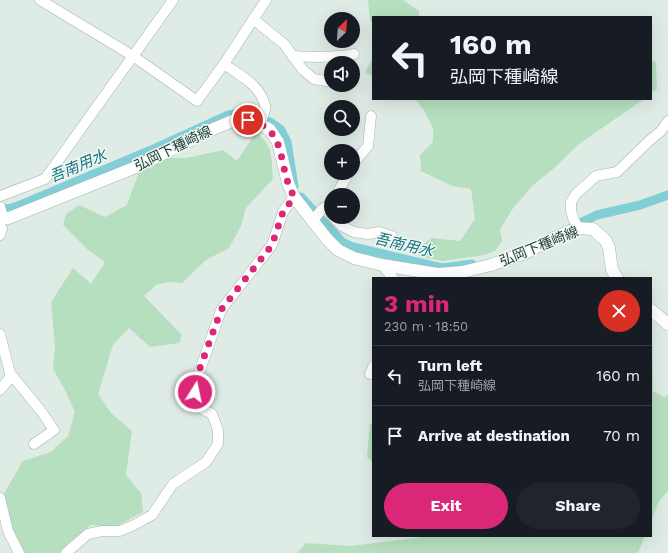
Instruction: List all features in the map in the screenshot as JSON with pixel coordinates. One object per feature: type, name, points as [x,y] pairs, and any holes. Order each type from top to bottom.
[{"type":"main road","name":"弘岡下種崎線","points":[[1,216],[9,218],[136,167],[211,130],[237,119],[262,119],[278,142],[288,183],[294,197],[303,208],[323,212],[338,250],[354,258],[382,265],[438,274],[462,272],[491,265],[525,253],[556,237],[576,223],[593,230],[606,241],[609,248],[612,270],[616,277]]},
{"type":"main road","points":[[652,311],[668,324]]},
{"type":"street","points":[[40,0],[133,56],[197,101],[224,64],[266,0]]},
{"type":"street","points":[[0,196],[45,179],[173,0]]},
{"type":"street","points":[[253,20],[284,44],[303,70],[314,80],[324,81]]},
{"type":"street","points":[[292,56],[316,58],[354,54]]},
{"type":"street","points":[[224,64],[256,87],[265,106],[262,119]]},
{"type":"street","points":[[360,155],[368,146],[371,116]]},
{"type":"street","points":[[576,223],[571,210],[571,202],[576,194],[596,176],[617,172],[649,140],[661,131],[668,121]]},
{"type":"street","points":[[66,553],[88,534],[102,531],[120,531],[152,515],[173,484],[206,462],[218,444],[218,430],[212,414],[194,404],[196,379],[221,310],[272,245],[283,212],[294,197]]},
{"type":"street","points":[[0,235],[2,229],[1,216]]},
{"type":"street","points":[[340,224],[354,232],[368,234],[379,232],[392,236]]},
{"type":"street","points":[[382,265],[392,277]]},
{"type":"street","points":[[0,334],[10,373],[41,411],[54,430],[34,444]]},
{"type":"street","points":[[0,390],[8,379],[10,373]]},
{"type":"street","points":[[0,498],[8,531],[19,553]]},
{"type":"green space","points":[[368,0],[403,0],[419,11],[419,16],[372,16],[372,22],[370,22]]},
{"type":"green space","points":[[372,60],[372,76],[365,72]]},
{"type":"green space","points":[[652,60],[656,63],[657,89],[652,92]]},
{"type":"green space","points":[[416,100],[643,100],[579,144],[553,169],[532,186],[511,211],[500,230],[502,241],[495,251],[484,255],[443,261],[421,257],[413,251],[432,238],[460,241],[475,219],[471,189],[452,186],[421,171],[420,155],[433,142],[433,129],[424,110]]},
{"type":"green space","points":[[256,132],[262,137],[269,147],[273,179],[246,208],[241,226],[229,248],[206,260],[182,283],[168,282],[156,285],[144,296],[182,335],[179,343],[150,347],[129,328],[113,345],[98,394],[112,414],[132,431],[126,475],[141,493],[143,512],[115,527],[91,525],[68,543],[60,553],[20,553],[3,495],[23,461],[51,452],[68,436],[75,412],[53,369],[55,346],[51,302],[73,268],[91,284],[105,262],[87,249],[63,225],[66,214],[79,205],[105,217],[127,205],[141,166],[167,158],[186,158],[223,150],[237,161]]},
{"type":"green space","points":[[652,323],[653,391],[664,397],[668,394],[668,491],[659,501],[652,518]]},
{"type":"green space","points":[[370,424],[372,424],[372,461],[367,457]]},
{"type":"green space","points":[[424,537],[645,537],[638,553],[297,553],[306,543],[351,546]]},
{"type":"waterway","name":"吾南用水","points":[[0,210],[23,204],[149,151],[228,115],[243,113],[270,122],[281,130],[287,142],[294,186]]},
{"type":"waterway","name":"吾南用水","points":[[572,227],[597,215],[640,205],[668,195]]},
{"type":"waterway","name":"吾南用水","points":[[301,197],[342,242],[353,247],[442,268],[472,264]]},
{"type":"route","points":[[195,392],[196,379],[221,310],[272,245],[283,212],[294,197],[288,183],[278,142],[270,130],[262,124],[248,120]]}]
